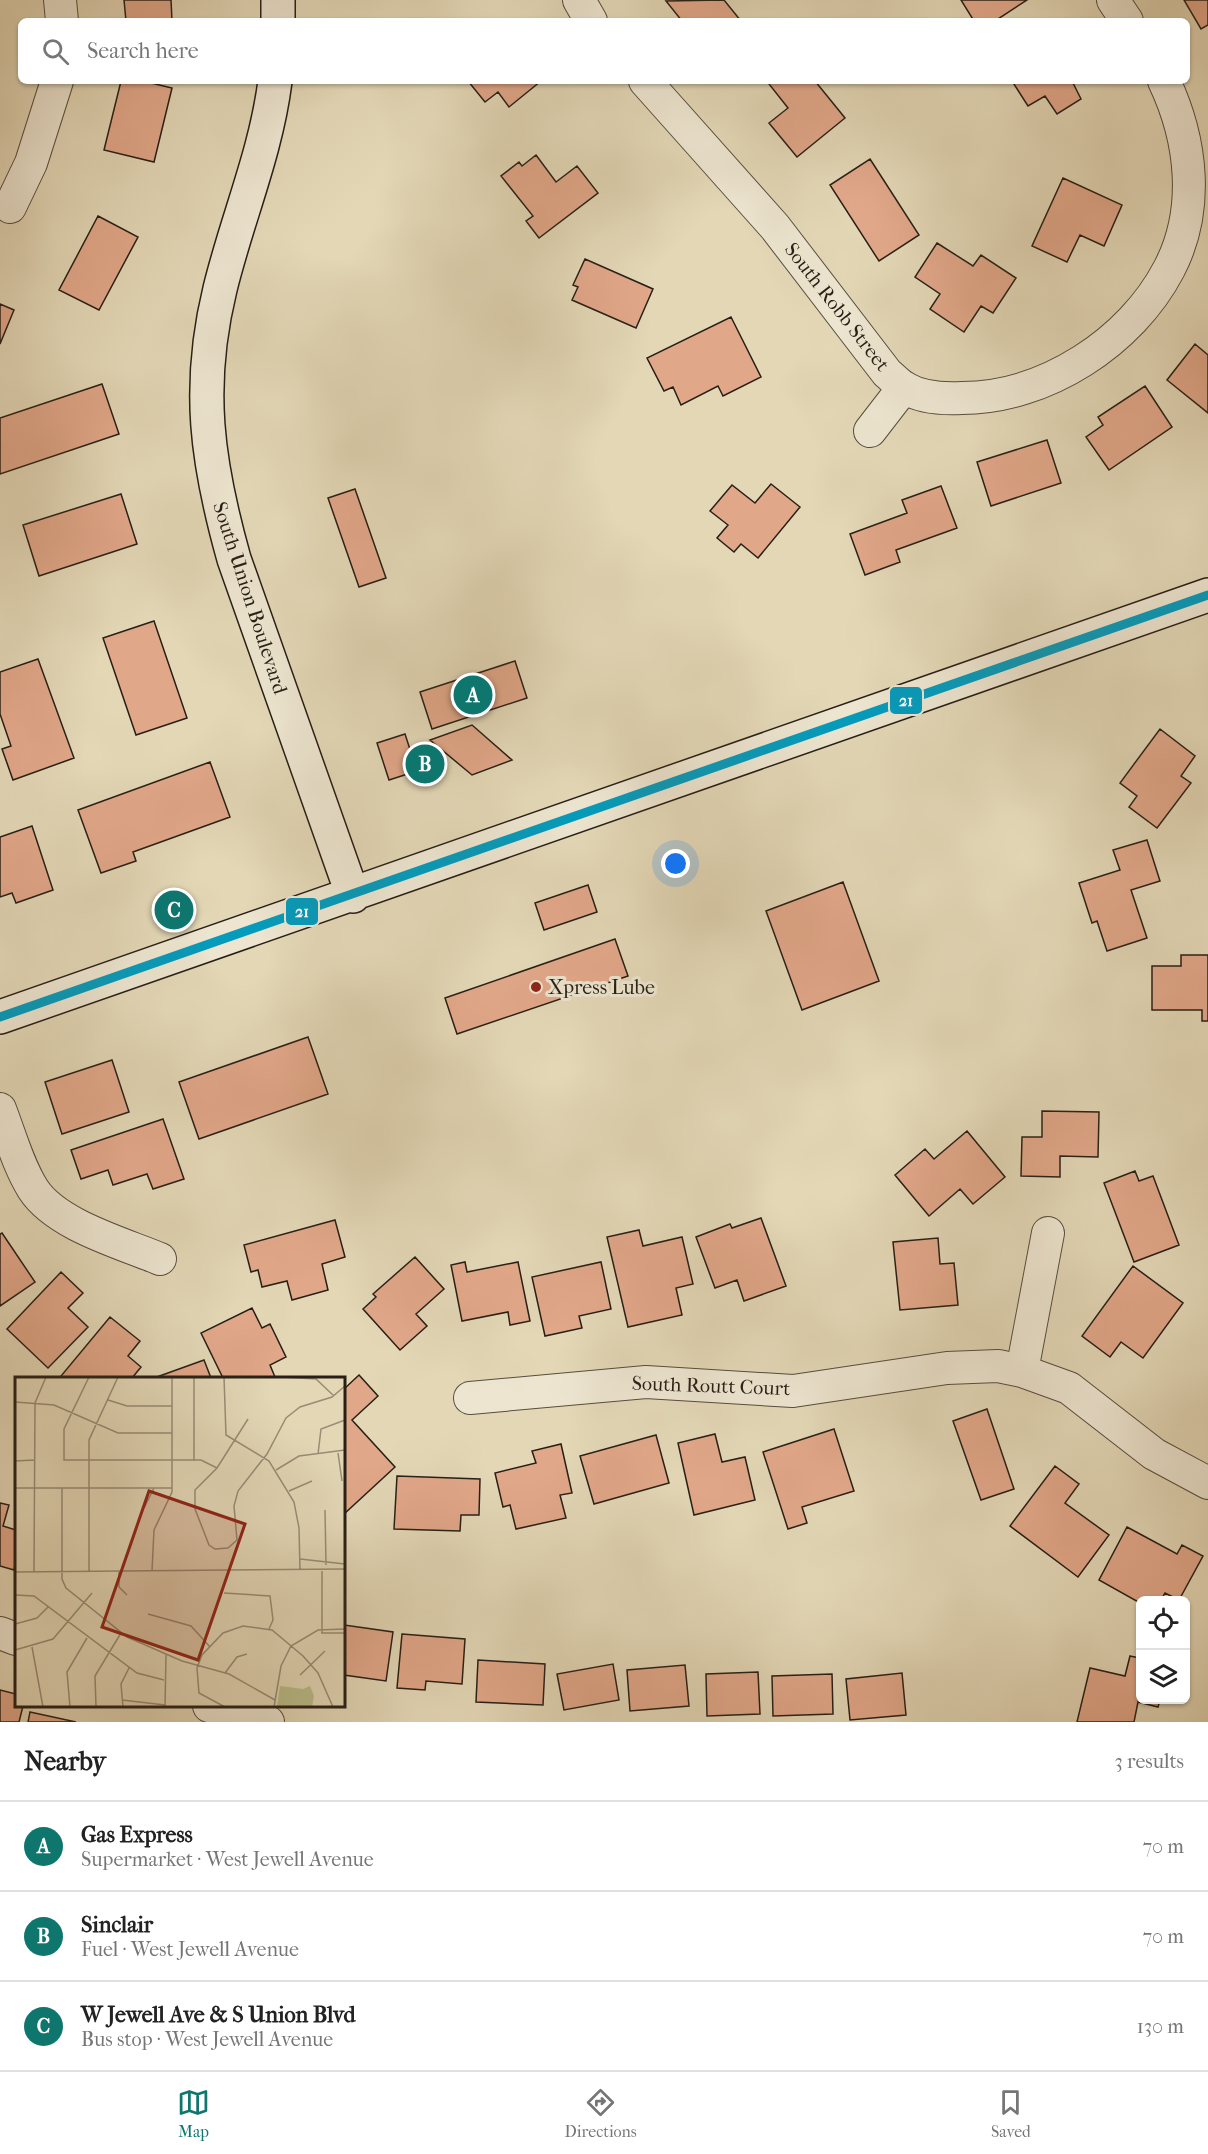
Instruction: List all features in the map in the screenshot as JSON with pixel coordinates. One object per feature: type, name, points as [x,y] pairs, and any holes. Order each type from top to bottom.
[{"type":"main road","points":[[278,0],[278,18]]},
{"type":"main road","name":"South Union Boulevard","points":[[274,84],[263,146],[231,249],[212,323],[206,386],[209,450],[219,507],[234,559],[353,896]]},
{"type":"main road","points":[[0,1017],[353,896],[1208,595]]},
{"type":"street","points":[[60,0],[62,18]]},
{"type":"street","points":[[579,0],[589,18]]},
{"type":"street","points":[[1113,0],[1125,18]]},
{"type":"street","points":[[10,207],[31,163],[56,84]]},
{"type":"street","name":"South Robb Street","points":[[648,84],[775,227],[867,349],[904,387],[932,397],[950,399],[989,396],[1014,391],[1063,371],[1115,337],[1155,293],[1170,268],[1188,212],[1190,182],[1197,152],[1165,84]]},
{"type":"street","points":[[870,431],[904,387]]},
{"type":"street","points":[[0,1108],[26,1176],[42,1201],[71,1221],[160,1259]]},
{"type":"street","points":[[1022,1371],[1048,1233]]},
{"type":"street","name":"South Routt Court","points":[[470,1398],[646,1382],[793,1390],[974,1365],[1022,1371],[1069,1388],[1155,1454],[1208,1483]]},
{"type":"street","points":[[0,1633],[15,1639]]},
{"type":"street","points":[[212,1707],[251,1720]]},
{"type":"building","points":[[124,0],[171,0],[172,18],[126,18]]},
{"type":"building","points":[[724,0],[739,18],[680,18],[666,1]]},
{"type":"building","points":[[961,0],[1027,0],[1000,18],[972,18]]},
{"type":"building","points":[[1184,0],[1208,0],[1208,25],[1201,29]]},
{"type":"building","points":[[120,84],[155,84],[172,88],[154,162],[104,150]]},
{"type":"building","points":[[470,84],[537,84],[509,107],[498,92],[485,102]]},
{"type":"building","points":[[769,84],[817,84],[845,118],[797,157],[769,123],[788,108]]},
{"type":"building","points":[[1014,84],[1074,84],[1081,99],[1057,114],[1045,96],[1028,106]]},
{"type":"building","points":[[536,155],[556,182],[577,166],[598,193],[539,238],[526,221],[533,216],[501,176],[519,162],[522,166]]},
{"type":"building","points":[[870,159],[919,235],[879,261],[830,185]]},
{"type":"building","points":[[1063,178],[1122,205],[1104,246],[1080,235],[1067,262],[1032,246]]},
{"type":"building","points":[[98,216],[138,237],[99,310],[59,290]]},
{"type":"building","points":[[937,243],[973,266],[981,255],[1016,278],[993,313],[981,306],[964,332],[930,309],[940,294],[915,277]]},
{"type":"building","points":[[585,259],[653,289],[636,328],[572,300],[578,287],[573,285]]},
{"type":"building","points":[[0,304],[14,310],[0,344]]},
{"type":"building","points":[[731,317],[761,377],[723,396],[718,386],[681,405],[673,387],[664,391],[647,358]]},
{"type":"building","points":[[1195,344],[1208,355],[1208,413],[1167,380]]},
{"type":"building","points":[[102,384],[119,434],[0,474],[0,418]]},
{"type":"building","points":[[1145,386],[1172,427],[1109,470],[1086,437],[1103,425],[1098,417]]},
{"type":"building","points":[[1047,440],[1061,483],[991,506],[977,462]]},
{"type":"building","points":[[771,484],[800,507],[758,558],[741,544],[734,552],[717,538],[728,525],[710,511],[732,485],[755,503]]},
{"type":"building","points":[[941,486],[957,528],[896,550],[900,562],[865,575],[850,534],[907,513],[902,500]]},
{"type":"building","points":[[355,489],[386,578],[359,587],[328,498]]},
{"type":"building","points":[[121,494],[137,544],[39,576],[23,525]]},
{"type":"building","points":[[154,621],[187,718],[136,735],[103,638]]},
{"type":"building","points":[[38,659],[74,758],[13,780],[2,749],[11,746],[0,714],[0,672]]},
{"type":"building","points":[[515,661],[527,698],[432,729],[420,692]]},
{"type":"building","points":[[472,725],[512,760],[472,775],[430,740]]},
{"type":"building","points":[[1160,729],[1195,756],[1181,776],[1191,783],[1157,828],[1129,807],[1137,796],[1120,783]]},
{"type":"building","points":[[405,734],[417,771],[389,780],[377,743]]},
{"type":"building","points":[[210,762],[230,817],[133,852],[136,861],[101,873],[78,810]]},
{"type":"building","points":[[32,826],[53,890],[16,903],[12,893],[0,897],[0,837]]},
{"type":"building","points":[[1147,840],[1160,881],[1131,890],[1147,938],[1107,951],[1097,921],[1092,923],[1079,883],[1120,870],[1113,850]]},
{"type":"building","points":[[843,882],[879,981],[802,1010],[766,911]]},
{"type":"building","points":[[588,885],[597,912],[544,930],[535,903]]},
{"type":"building","name":"Xpress Lube","points":[[615,939],[628,976],[457,1034],[445,998]]},
{"type":"building","points":[[1181,955],[1208,955],[1208,1021],[1202,1021],[1202,1010],[1152,1010],[1152,966],[1181,966]]},
{"type":"building","points":[[308,1037],[328,1094],[199,1139],[179,1082]]},
{"type":"building","points":[[112,1060],[129,1112],[62,1134],[45,1082]]},
{"type":"building","points":[[1042,1111],[1099,1112],[1098,1157],[1060,1156],[1060,1177],[1021,1176],[1022,1137],[1042,1137]]},
{"type":"building","points":[[163,1119],[184,1179],[153,1189],[147,1174],[113,1185],[108,1170],[81,1179],[71,1150]]},
{"type":"building","points":[[967,1131],[1005,1177],[973,1204],[960,1189],[929,1216],[895,1175],[925,1149],[934,1159]]},
{"type":"building","points":[[1135,1171],[1139,1181],[1153,1176],[1179,1245],[1134,1262],[1104,1183]]},
{"type":"building","points":[[761,1218],[786,1286],[744,1301],[737,1280],[715,1288],[696,1237],[730,1224],[732,1228]]},
{"type":"building","points":[[335,1220],[345,1257],[322,1264],[328,1290],[292,1300],[287,1281],[262,1287],[258,1270],[251,1272],[244,1245]]},
{"type":"building","points":[[639,1230],[643,1246],[682,1237],[693,1284],[676,1288],[682,1315],[628,1327],[607,1237]]},
{"type":"building","points":[[2,1233],[35,1282],[0,1306],[0,1234]]},
{"type":"building","points":[[938,1238],[940,1264],[954,1263],[958,1305],[900,1310],[893,1242]]},
{"type":"building","points":[[415,1257],[444,1289],[416,1314],[427,1326],[400,1350],[363,1309],[376,1297],[373,1294]]},
{"type":"building","points":[[465,1262],[467,1272],[518,1262],[530,1321],[510,1325],[508,1312],[462,1321],[451,1265]]},
{"type":"building","points":[[601,1262],[611,1309],[579,1316],[582,1328],[545,1336],[532,1277]]},
{"type":"building","points":[[1133,1266],[1183,1303],[1143,1358],[1121,1342],[1110,1357],[1082,1336]]},
{"type":"building","points":[[61,1272],[83,1293],[68,1308],[88,1327],[48,1368],[7,1329]]},
{"type":"building","points":[[252,1308],[262,1328],[270,1324],[286,1357],[270,1365],[275,1377],[223,1377],[201,1333]]},
{"type":"building","points":[[110,1317],[140,1341],[128,1356],[141,1367],[133,1377],[61,1376]]},
{"type":"building","points":[[204,1360],[211,1377],[157,1377]]},
{"type":"building","points":[[359,1375],[378,1396],[352,1420],[395,1467],[345,1513],[345,1388]]},
{"type":"building","points":[[987,1409],[1014,1489],[981,1500],[953,1421]]},
{"type":"building","points":[[834,1429],[854,1491],[802,1507],[807,1523],[788,1529],[763,1452]]},
{"type":"building","points":[[715,1434],[722,1462],[745,1457],[755,1500],[694,1515],[678,1443]]},
{"type":"building","points":[[656,1435],[669,1483],[594,1504],[580,1456]]},
{"type":"building","points":[[561,1444],[572,1493],[560,1495],[566,1518],[516,1529],[510,1505],[503,1507],[495,1473],[536,1463],[532,1451]]},
{"type":"building","points":[[1055,1466],[1079,1484],[1065,1503],[1109,1535],[1078,1577],[1010,1526]]},
{"type":"building","points":[[397,1476],[480,1479],[479,1515],[461,1515],[460,1531],[394,1529]]},
{"type":"building","points":[[0,1503],[9,1505],[3,1526],[15,1530],[15,1565],[14,1570],[0,1566]]},
{"type":"building","points":[[1127,1527],[1177,1554],[1182,1545],[1203,1556],[1181,1596],[1171,1596],[1165,1593],[1163,1596],[1136,1596],[1136,1601],[1099,1580]]},
{"type":"building","points":[[345,1625],[393,1632],[386,1681],[345,1675]]},
{"type":"building","points":[[402,1634],[465,1639],[462,1684],[426,1681],[425,1690],[397,1688]]},
{"type":"building","points":[[1130,1656],[1136,1657],[1138,1704],[1134,1722],[1077,1722],[1090,1668],[1125,1676]]},
{"type":"building","points":[[478,1660],[545,1664],[543,1705],[476,1702]]},
{"type":"building","points":[[613,1664],[619,1700],[564,1710],[557,1674]]},
{"type":"building","points":[[685,1665],[689,1706],[630,1711],[627,1670]]},
{"type":"building","points":[[758,1672],[760,1714],[707,1716],[706,1674]]},
{"type":"building","points":[[902,1673],[906,1715],[850,1720],[846,1679]]},
{"type":"building","points":[[832,1674],[833,1714],[773,1716],[772,1676]]},
{"type":"building","points":[[0,1690],[15,1694],[15,1707],[23,1707],[19,1722],[0,1722]]},
{"type":"building","points":[[30,1712],[76,1722],[28,1722]]},
{"type":"transit line","name":"21","points":[[0,1017],[1208,595]]},
{"type":"place","name":"Gas Express","points":[[473,695]]},
{"type":"place","name":"Sinclair","points":[[425,764]]},
{"type":"place","name":"W Jewell Ave & S Union Blvd","points":[[174,910]]},
{"type":"place","name":"Xpress Lube","points":[[536,987]]}]
